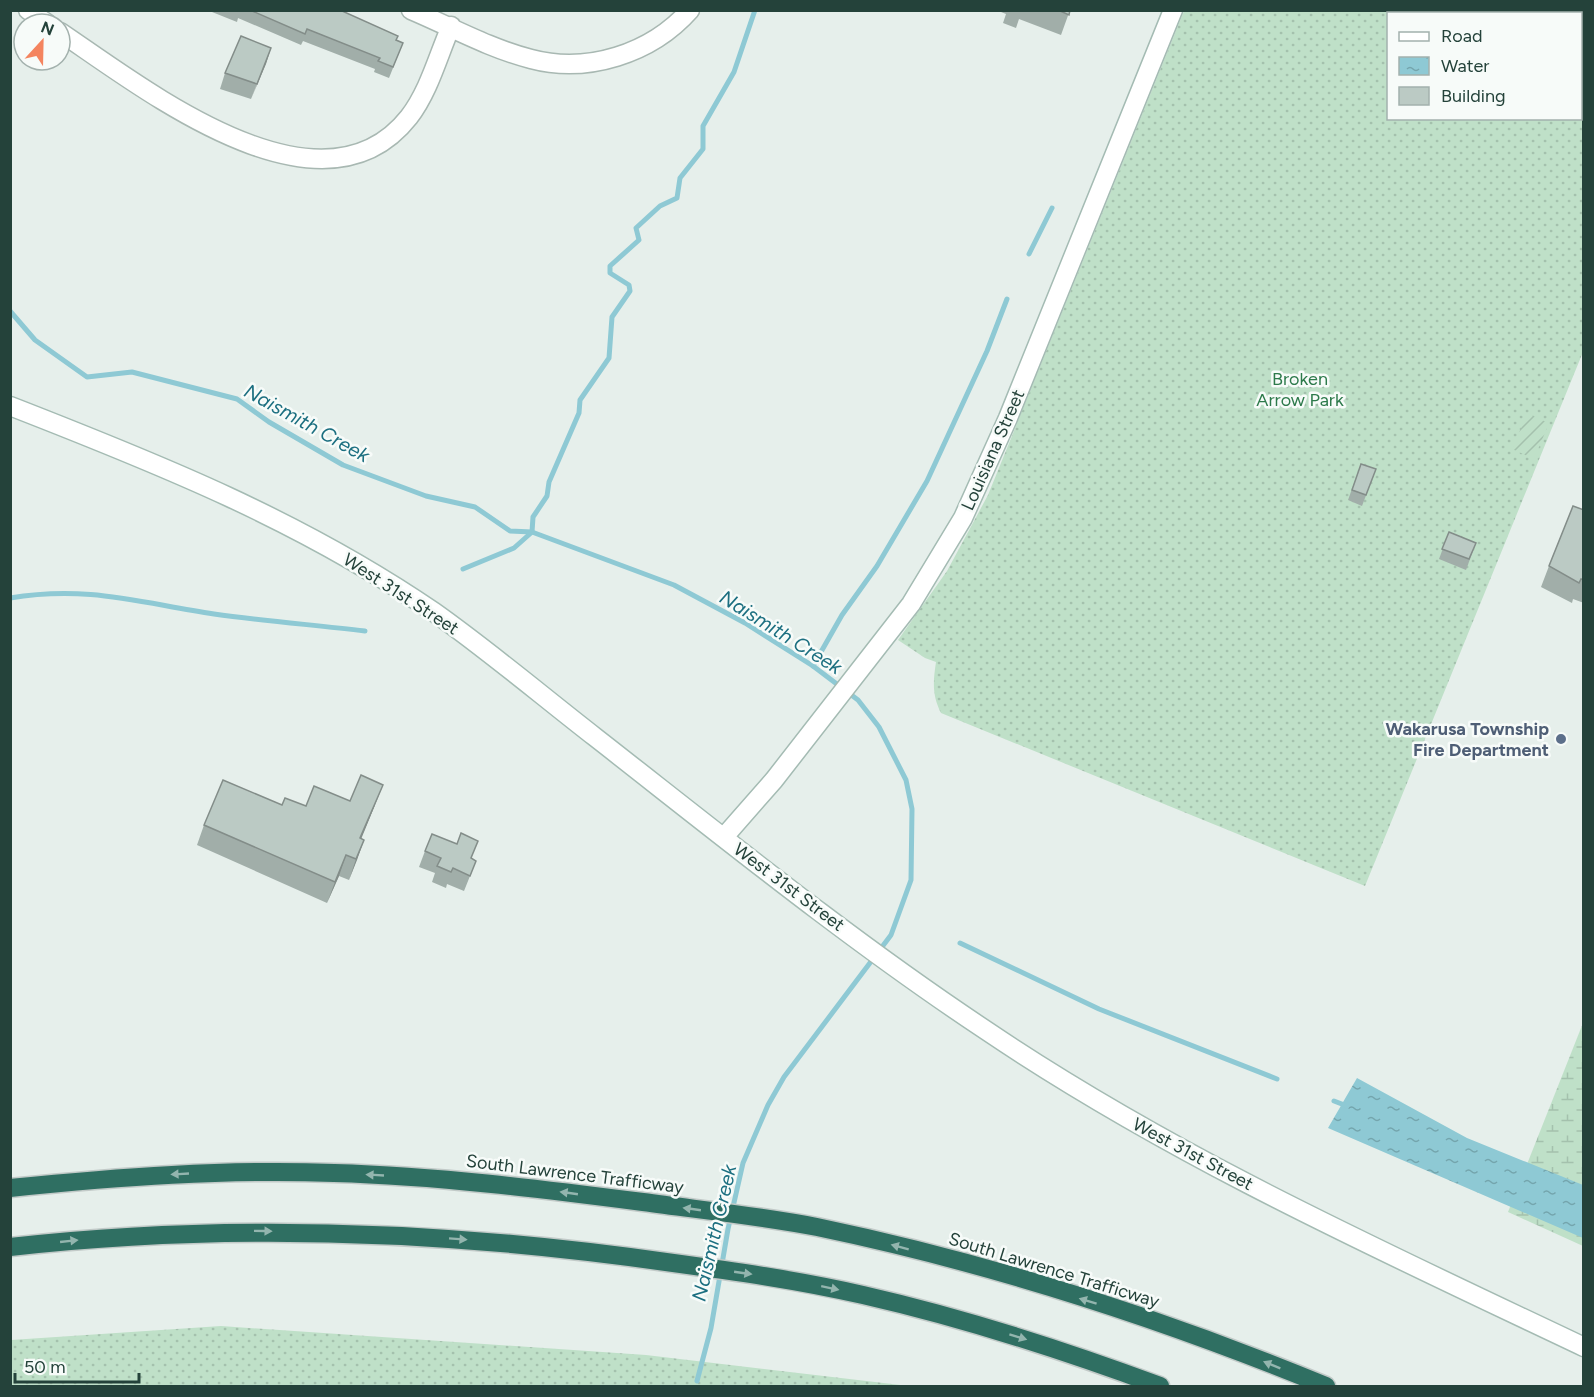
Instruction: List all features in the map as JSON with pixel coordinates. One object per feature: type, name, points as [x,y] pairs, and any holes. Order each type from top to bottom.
[{"type":"highway","name":"South Lawrence Trafficway","points":[[10,1188],[213,1173],[332,1173],[467,1181],[791,1222],[892,1245],[1106,1306],[1225,1347],[1326,1386]]},
{"type":"highway","points":[[10,1247],[147,1234],[298,1232],[488,1241],[623,1256],[772,1277],[863,1295],[948,1316],[1160,1386]]},
{"type":"main road","points":[[411,10],[530,59],[581,63],[635,51],[672,28],[690,10]]},
{"type":"main road","name":"Louisiana Street","points":[[724,837],[878,647],[928,578],[981,483],[1173,10]]},
{"type":"main road","points":[[72,40],[180,111],[264,148],[310,160],[354,154],[395,132],[422,97],[451,27]]},
{"type":"main road","name":"West 31st Street","points":[[10,406],[199,481],[298,531],[380,578],[472,640],[813,906],[1043,1068],[1180,1149],[1355,1238],[1584,1347]]},
{"type":"green space","name":"Broken Arrow Park","points":[[1184,11],[1583,11],[1583,352],[1365,886],[941,713],[934,688],[936,662],[925,658],[898,640],[947,571],[988,495]]},
{"type":"green space","points":[[1403,11],[1491,11],[1490,12]]},
{"type":"green space","points":[[1527,414],[1549,423],[1534,459],[1512,449]]},
{"type":"green space","points":[[1583,1023],[1583,1246],[1508,1212]]},
{"type":"green space","points":[[221,1326],[646,1355],[909,1386],[11,1386],[11,1340]]},
{"type":"water","points":[[1357,1078],[1467,1138],[1583,1185],[1583,1238],[1328,1128]]},
{"type":"building","points":[[250,10],[340,10],[398,36],[396,40],[403,43],[393,67],[378,61],[380,58],[307,29],[305,34]]},
{"type":"building","points":[[1058,10],[1070,10],[1069,15]]},
{"type":"building","points":[[241,36],[271,48],[257,84],[225,73]]},
{"type":"building","points":[[1361,464],[1376,469],[1366,495],[1352,490]]},
{"type":"building","points":[[1573,506],[1584,510],[1584,580],[1581,579],[1579,583],[1549,566]]},
{"type":"building","points":[[1449,532],[1476,543],[1469,559],[1442,549]]},
{"type":"building","points":[[361,775],[383,785],[360,838],[364,840],[356,859],[346,855],[335,882],[204,825],[223,780],[282,805],[285,798],[306,806],[314,786],[350,801]]},
{"type":"building","points":[[461,833],[478,841],[471,858],[476,861],[470,876],[453,868],[451,872],[437,866],[441,858],[425,851],[432,834],[457,844]]},
{"type":"waterway","points":[[463,569],[514,548],[532,532],[533,517],[547,496],[549,482],[579,413],[580,400],[609,358],[612,317],[630,291],[629,285],[610,273],[610,266],[639,240],[636,228],[660,206],[677,198],[680,178],[703,149],[703,126],[734,72],[755,10]]},
{"type":"waterway","points":[[1029,254],[1052,208]]},
{"type":"waterway","points":[[813,666],[842,615],[877,566],[927,481],[987,351],[1007,299]]},
{"type":"waterway","name":"Naismith Creek","points":[[10,311],[35,340],[87,377],[132,372],[237,399],[269,422],[343,465],[426,496],[475,507],[510,531],[532,532],[674,585],[745,623],[813,666],[858,700],[879,727],[906,780],[912,809],[911,880],[891,935],[784,1077],[768,1105],[743,1163],[728,1229],[711,1328],[697,1381]]},
{"type":"waterway","points":[[10,598],[64,593],[89,594],[187,610],[365,631]]},
{"type":"waterway","points":[[960,943],[1099,1009],[1277,1079]]},
{"type":"waterway","points":[[1334,1101],[1347,1106]]},
{"type":"place","name":"Wakarusa Township Fire Department","points":[[1561,739]]}]
